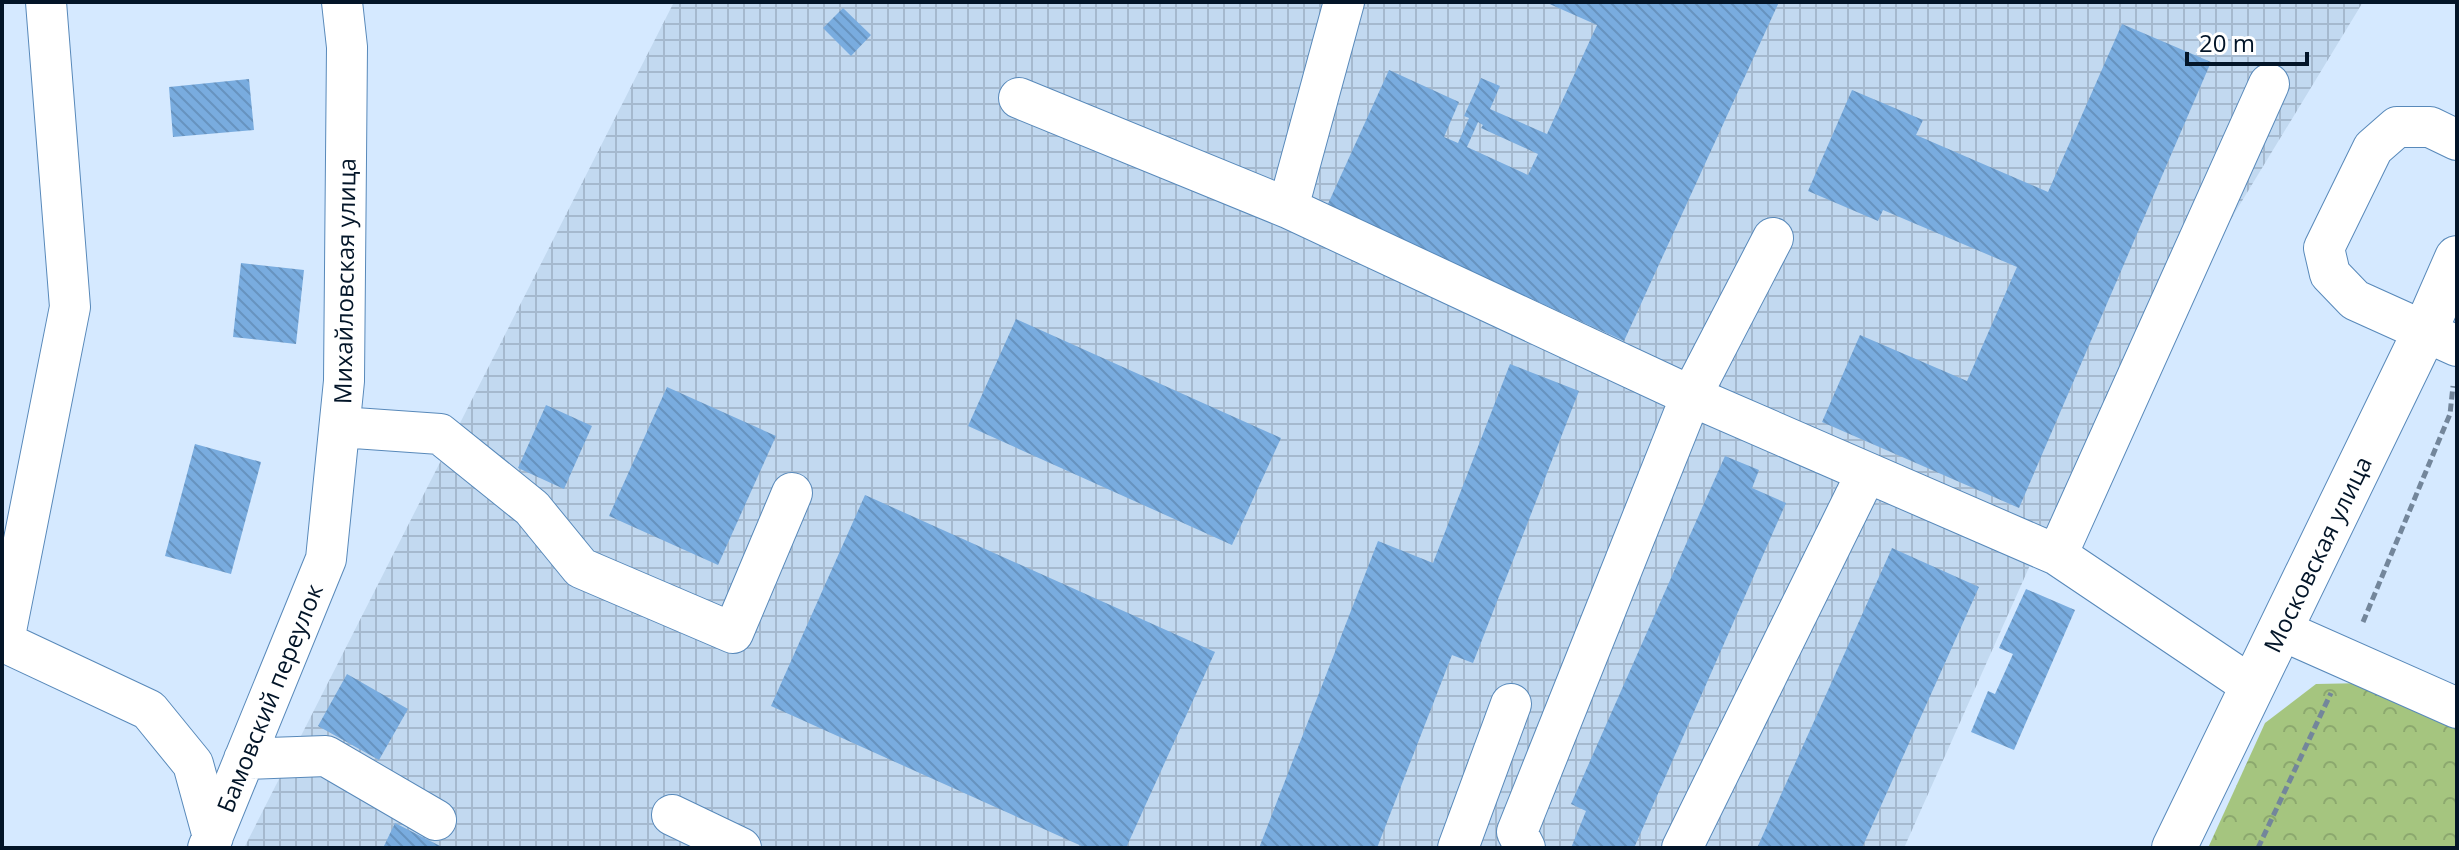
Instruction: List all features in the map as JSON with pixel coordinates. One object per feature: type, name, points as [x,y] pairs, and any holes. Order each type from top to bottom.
[{"type":"main road","name":"Московская улица","points":[[2174,848],[2281,630],[2446,341],[2457,258]]},
{"type":"street","points":[[3,641],[70,307],[46,2]]},
{"type":"street","name":"Михайловская улица","points":[[326,559],[344,381],[347,63],[342,2]]},
{"type":"street","points":[[1288,208],[1344,2]]},
{"type":"street","points":[[2057,555],[2269,84]]},
{"type":"street","points":[[1019,98],[1288,208],[1691,396],[2057,555],[2253,687]]},
{"type":"street","points":[[2446,341],[2355,300],[2330,274],[2324,248],[2373,148],[2397,127],[2430,127],[2457,140]]},
{"type":"street","points":[[1525,848],[1517,832],[1691,396],[1773,238]]},
{"type":"street","points":[[340,427],[440,434],[532,508],[581,568],[733,633],[792,493]]},
{"type":"street","points":[[1682,848],[1866,474]]},
{"type":"street","name":"Бамовский переулок","points":[[210,842],[326,559]]},
{"type":"street","points":[[2281,630],[2457,708]]},
{"type":"street","name":"Бамовский переулок","points":[[3,641],[149,710],[193,764],[210,842]]},
{"type":"street","points":[[1458,848],[1511,704]]},
{"type":"street","points":[[244,759],[326,756],[436,820]]},
{"type":"street","points":[[672,815],[741,848]]},
{"type":"path","points":[[2258,848],[2346,660],[2450,414],[2446,341]]},
{"type":"shaded area","points":[[674,2],[2363,2],[2056,507],[1904,848],[244,848]]},
{"type":"green space","points":[[2365,683],[2457,723],[2457,848],[2208,848],[2265,723],[2316,684]]},
{"type":"building","points":[[1545,2],[1779,2],[1624,341],[1327,206],[1389,70],[1459,102],[1444,137],[1458,143],[1469,118],[1464,116],[1481,78],[1500,86],[1490,109],[1547,134],[1597,25]],"holes":[[[1478,122],[1483,125],[1481,128],[1538,154],[1528,175],[1467,147]]]},
{"type":"building","points":[[843,8],[871,35],[851,56],[823,28]]},
{"type":"building","points":[[2122,24],[2211,62],[2019,508],[1822,422],[1860,335],[1967,381],[2017,267],[1883,210],[1878,221],[1808,191],[1852,90],[1923,120],[1916,135],[2048,192]]},
{"type":"building","points":[[249,79],[254,130],[173,137],[169,87]]},
{"type":"building","points":[[241,263],[304,270],[296,344],[233,337]]},
{"type":"building","points":[[1016,319],[1281,438],[1232,545],[968,426]]},
{"type":"building","points":[[1510,364],[1579,391],[1473,663],[1452,655],[1377,848],[1259,848],[1378,541],[1433,563]]},
{"type":"building","points":[[667,387],[776,436],[718,565],[609,516]]},
{"type":"building","points":[[546,405],[592,426],[564,489],[518,468]]},
{"type":"building","points":[[195,444],[261,462],[231,574],[165,556]]},
{"type":"building","points":[[1725,456],[1759,470],[1752,488],[1786,503],[1634,848],[1571,848],[1586,811],[1571,804]]},
{"type":"building","points":[[865,495],[1215,652],[1126,848],[1086,848],[771,706]]},
{"type":"building","points":[[1892,548],[1979,587],[1862,848],[1757,848]]},
{"type":"building","points":[[2026,589],[2075,610],[2014,750],[1971,732],[1988,691],[1995,694],[2013,654],[1999,648]]},
{"type":"building","points":[[347,674],[408,709],[379,760],[318,726]]},
{"type":"building","points":[[395,823],[444,848],[383,848]]}]
